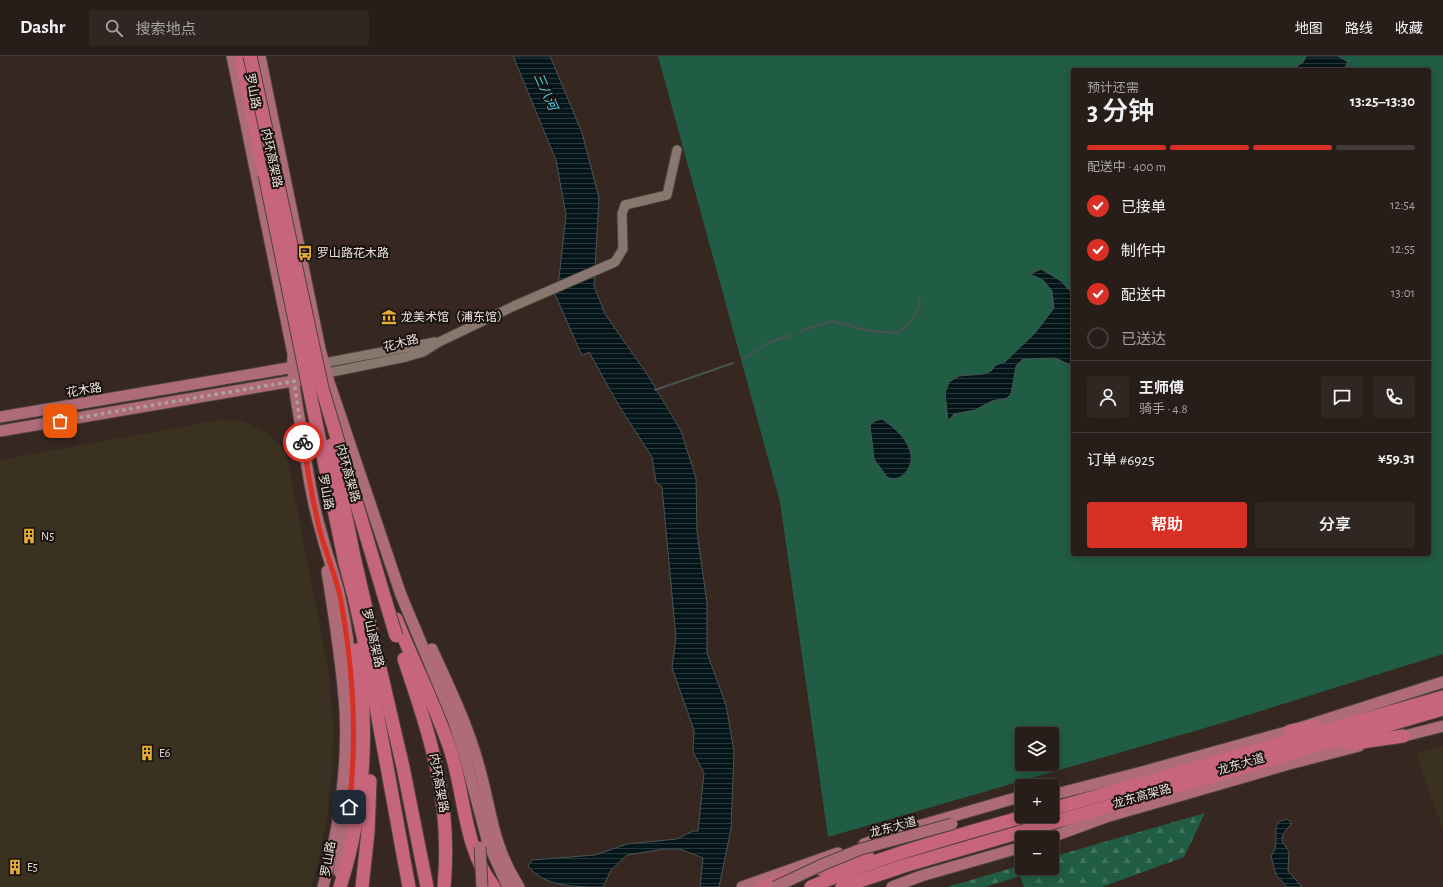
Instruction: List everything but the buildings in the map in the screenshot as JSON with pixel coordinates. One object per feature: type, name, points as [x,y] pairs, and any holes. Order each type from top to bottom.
[{"type":"highway","name":"内环高架路","points":[[241,56],[350,562],[361,688],[364,757],[355,828],[340,887]]},
{"type":"highway","name":"内环高架路","points":[[250,56],[322,388],[372,558],[437,765],[446,822],[444,887]]},
{"type":"highway","name":"罗山高架路","points":[[322,388],[326,423],[350,562],[354,596],[409,887]]},
{"type":"highway","points":[[372,558],[402,634],[443,730],[457,773],[474,849],[485,873],[494,887]]},
{"type":"highway","name":"罗山高架路","points":[[350,562],[403,767],[427,887]]},
{"type":"highway","points":[[362,887],[370,783],[369,671]]},
{"type":"highway","name":"龙东高架路","points":[[842,887],[878,874],[994,839],[1296,751],[1403,713],[1443,697]]},
{"type":"highway","name":"龙东高架路","points":[[1059,807],[1403,713],[1443,709]]},
{"type":"highway","points":[[1290,731],[1403,713]]},
{"type":"highway","points":[[1296,751],[1403,736]]},
{"type":"highway","points":[[763,887],[836,865],[934,842],[1015,819]]},
{"type":"highway","points":[[867,887],[994,839]]},
{"type":"highway","points":[[811,887],[874,862],[934,842]]},
{"type":"main road","name":"罗山路","points":[[232,56],[293,354],[292,366],[298,380],[305,454],[321,534],[339,594],[348,642],[354,700],[352,789],[336,887]]},
{"type":"main road","name":"罗山路","points":[[260,56],[326,368]]},
{"type":"main road","name":"花木路","points":[[0,417],[292,366],[326,368]]},
{"type":"main road","name":"花木路","points":[[0,431],[298,380],[326,368]]},
{"type":"main road","points":[[326,368],[337,406],[377,520],[420,622],[460,711],[478,764],[497,843],[510,872],[519,887]]},
{"type":"main road","points":[[298,380],[337,406]]},
{"type":"main road","points":[[377,520],[387,557],[453,719],[488,843],[508,887]]},
{"type":"main road","points":[[321,534],[341,664],[345,734],[343,780],[338,827],[323,887]]},
{"type":"main road","name":"龙东大道","points":[[1059,793],[1290,731],[1443,682]]},
{"type":"main road","name":"龙东大道","points":[[1059,834],[1106,817],[1274,768],[1443,726]]},
{"type":"main road","points":[[470,776],[480,847],[482,887]]},
{"type":"main road","points":[[1059,790],[1089,785]]},
{"type":"main road","points":[[742,887],[891,834],[1015,798]]},
{"type":"main road","name":"龙东大道","points":[[776,887],[824,864],[861,850],[1015,806]]},
{"type":"main road","points":[[892,887],[921,876],[1015,849]]},
{"type":"street","name":"花木路","points":[[326,368],[439,342],[546,291],[614,262],[623,249],[622,214],[625,205],[667,195],[677,150]]},
{"type":"shaded area","points":[[219,420],[242,421],[267,433],[286,452],[329,674],[333,728],[332,772],[328,813],[311,887],[0,887],[0,460]]},
{"type":"shaded area","points":[[1443,746],[1443,830],[1416,754]]},
{"type":"green space","points":[[658,56],[1443,56],[1443,654],[1222,723],[1059,770],[1059,727],[1015,727],[1015,771],[1056,771],[1028,779],[1015,779],[1015,783],[828,837],[780,502]]},
{"type":"green space","points":[[1205,813],[1184,857],[1102,887],[1024,887],[1020,876],[985,887],[947,887],[1015,867],[1015,875],[1059,875],[1059,855]]},
{"type":"water","name":"三八河","points":[[513,56],[550,56],[582,133],[599,198],[594,286],[605,314],[649,377],[681,431],[696,478],[697,532],[707,603],[707,653],[726,705],[734,751],[731,829],[719,887],[700,887],[703,858],[680,849],[664,849],[627,855],[611,870],[603,887],[581,887],[552,882],[535,873],[528,866],[532,860],[595,855],[627,844],[677,839],[693,831],[698,831],[704,773],[693,752],[694,730],[672,668],[676,638],[662,487],[656,482],[652,457],[618,404],[589,352],[582,356],[555,294],[559,278],[566,215],[556,160]]},
{"type":"water","points":[[1306,56],[1338,56],[1348,62],[1344,68],[1295,68],[1304,61]]},
{"type":"water","points":[[1041,269],[1061,281],[1071,292],[1071,365],[1055,358],[1023,359],[1016,366],[1011,394],[1007,398],[992,401],[975,410],[954,414],[948,421],[945,393],[949,382],[959,376],[984,374],[991,371],[996,365],[1005,362],[1035,333],[1054,308],[1052,291],[1043,280],[1030,274]]},
{"type":"water","points":[[882,419],[900,434],[910,449],[910,465],[905,474],[901,477],[892,479],[887,477],[874,459],[870,425],[875,421]]},
{"type":"water","points":[[1287,819],[1292,823],[1283,834],[1282,841],[1289,852],[1288,871],[1302,887],[1287,887],[1276,875],[1271,856],[1276,843],[1276,827],[1278,822]]},
{"type":"waterway","points":[[801,331],[832,321],[870,331],[897,333],[913,319],[918,309],[920,300]]},
{"type":"waterway","points":[[742,359],[768,343],[791,335]]},
{"type":"waterway","points":[[655,390],[733,363]]},
{"type":"way so far","points":[[60,421],[272,386],[294,381],[303,442]]},
{"type":"place","name":"罗山路花木路","points":[[305,253]]},
{"type":"place","name":"龙美术馆（浦东馆）","points":[[389,317]]},
{"type":"place","name":"N5","points":[[29,536]]},
{"type":"place","name":"E6","points":[[147,753]]},
{"type":"place","name":"E5","points":[[15,867]]},
{"type":"route","points":[[303,442],[321,534],[330,559],[339,594],[348,642],[354,700],[353,771],[349,807]]}]
